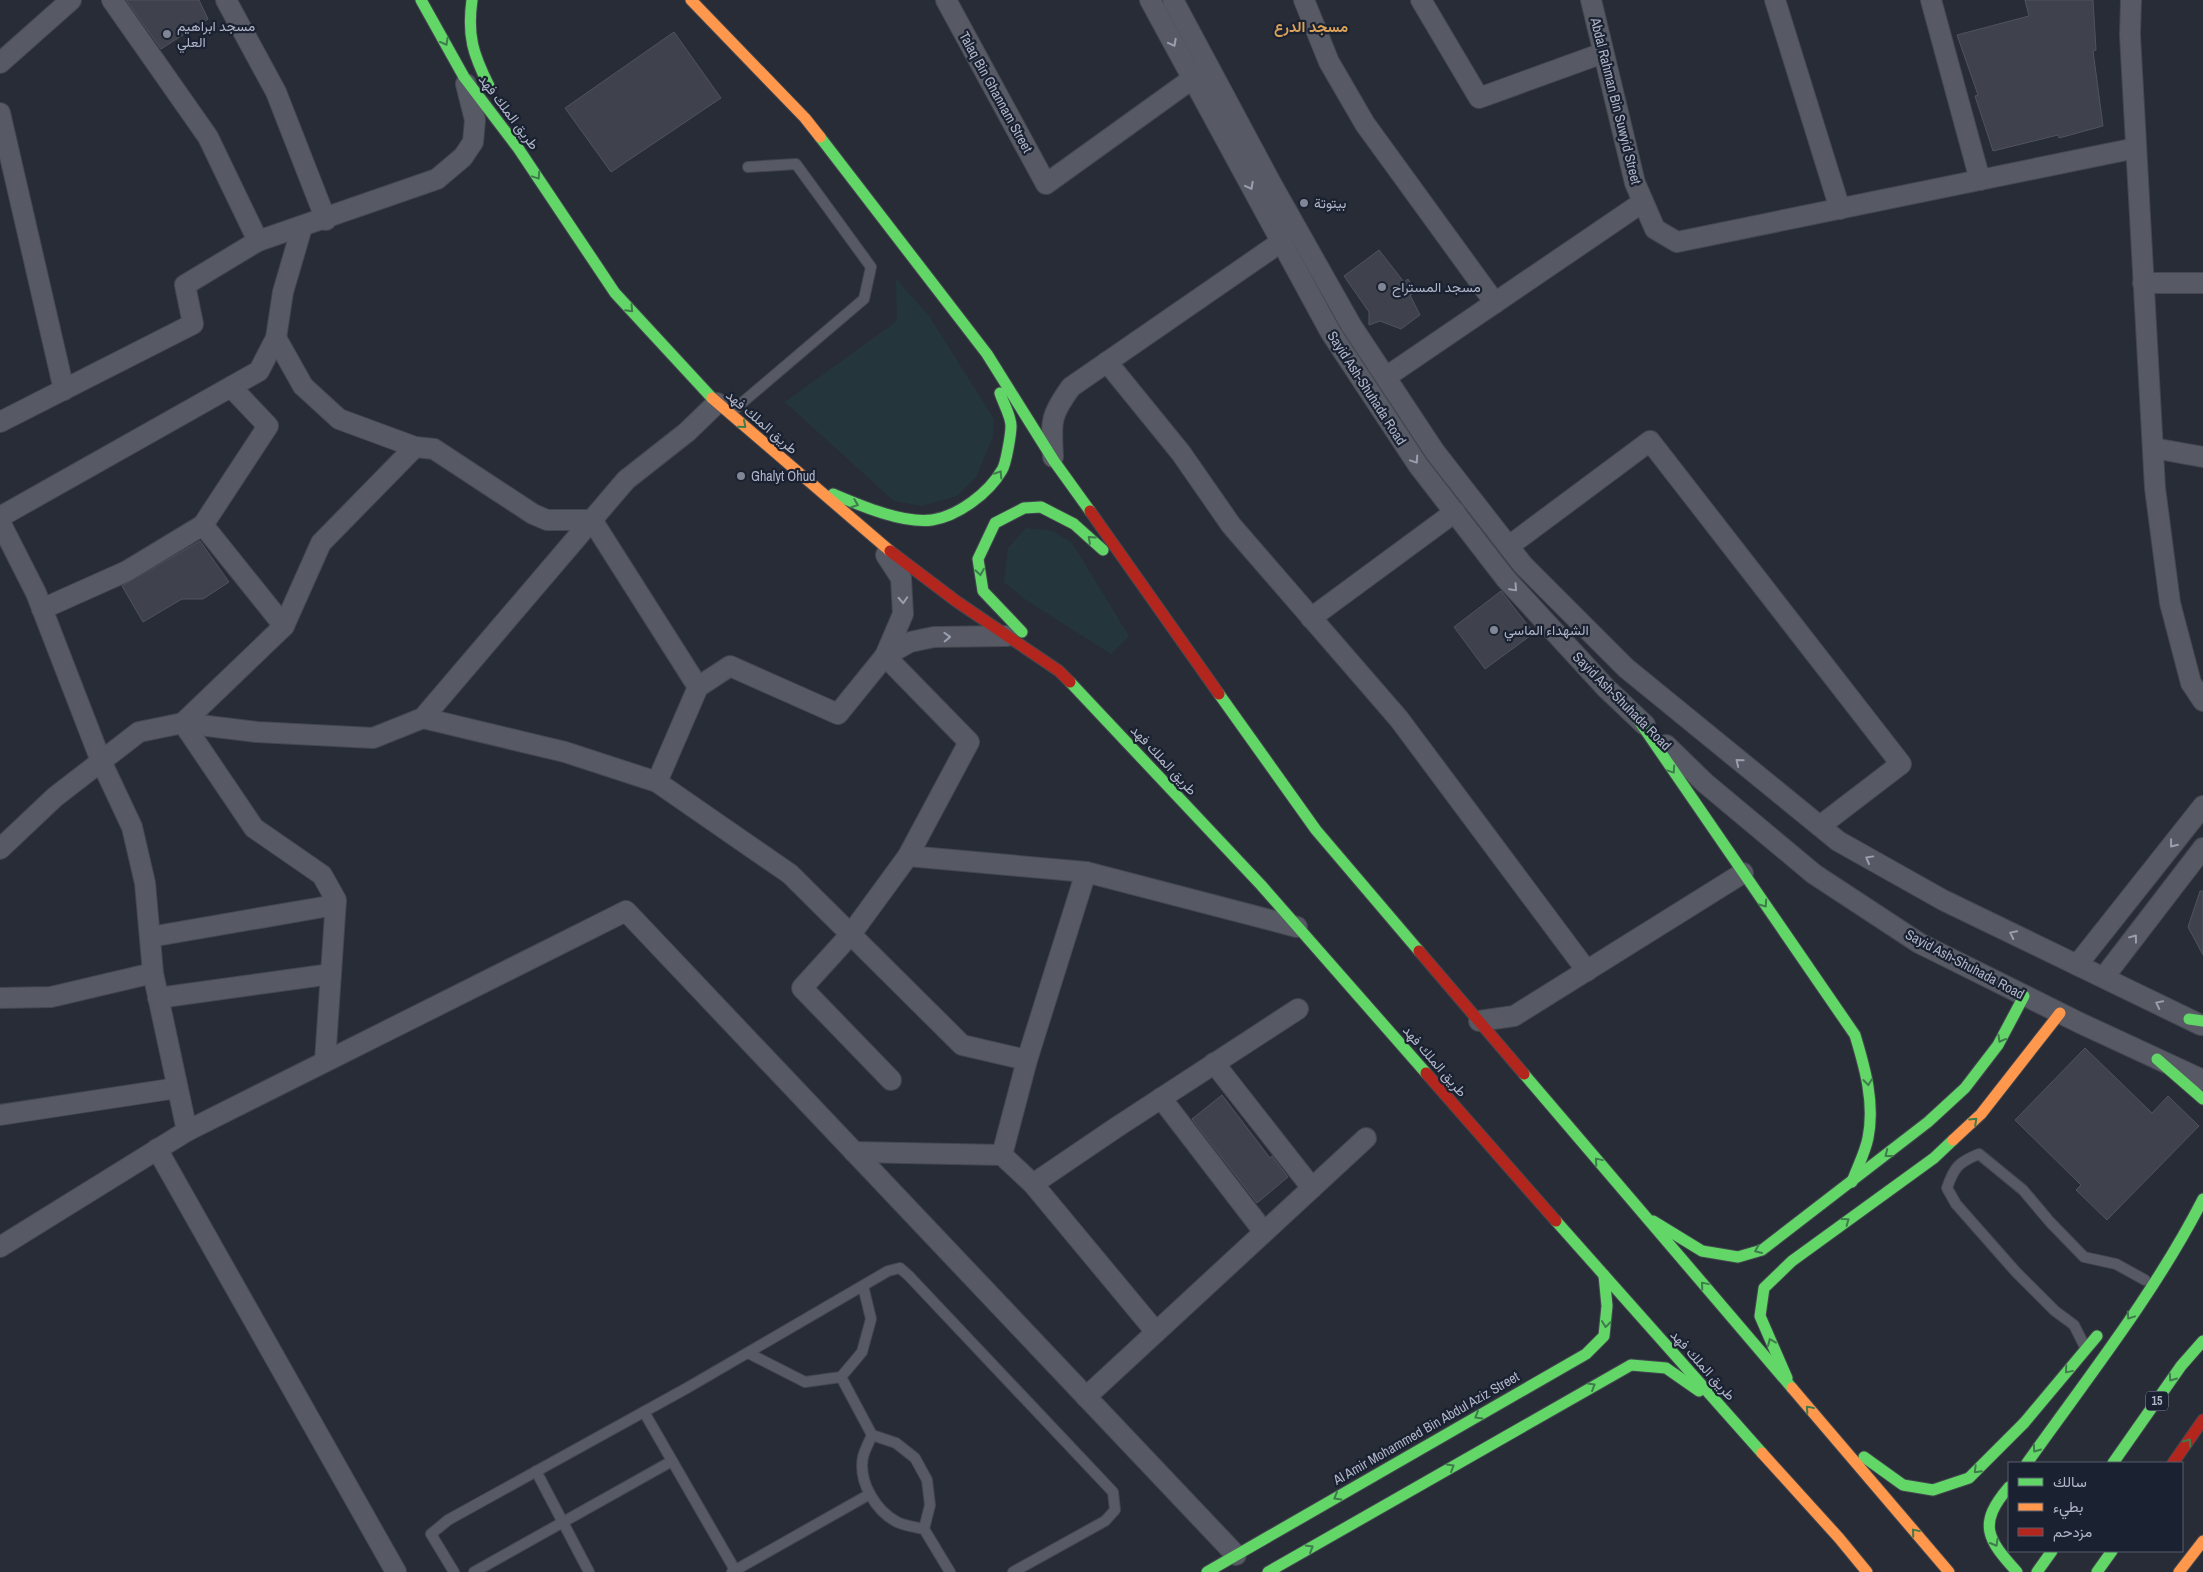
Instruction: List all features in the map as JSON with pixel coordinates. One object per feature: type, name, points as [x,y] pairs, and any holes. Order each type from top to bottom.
[{"type":"main road","name":"طريق الملك فهد","points":[[420,0],[464,78],[518,148],[615,292],[723,408],[876,541],[956,601],[1059,671],[1261,886],[1716,1403],[1839,1538],[1867,1572]]},
{"type":"main road","points":[[472,0],[468,25],[472,51],[518,148]]},
{"type":"main road","points":[[689,0],[703,12],[805,118],[987,354],[1054,461],[1316,830],[1948,1571]]},
{"type":"main road","points":[[811,484],[856,504],[900,518],[932,520],[964,508],[988,489],[1003,469],[1011,425],[987,354]]},
{"type":"main road","points":[[1059,671],[983,591],[978,559],[995,523],[1024,508],[1041,507],[1074,524],[1140,583]]},
{"type":"main road","points":[[1635,716],[1855,1035],[1867,1074],[1871,1106],[1868,1138],[1852,1182]]},
{"type":"main road","points":[[1645,1216],[1702,1251],[1738,1257],[1762,1250],[1928,1122],[1965,1088],[1998,1045],[2024,996]]},
{"type":"main road","points":[[1790,1386],[1760,1316],[1764,1288],[1792,1261],[1934,1158],[1981,1114],[2060,1013]]},
{"type":"main road","points":[[2157,1059],[2203,1099]]},
{"type":"main road","points":[[2027,1462],[2122,1329],[2186,1232],[2203,1199]]},
{"type":"main road","points":[[2134,1294],[2203,1214]]},
{"type":"main road","name":"Al Amir Mohammed Bin Abdul Aziz Street","points":[[1207,1572],[1586,1354],[1604,1336],[1608,1306],[1604,1275]]},
{"type":"main road","points":[[1822,1424],[1903,1485],[1933,1490],[1969,1478],[2024,1423],[2104,1328]]},
{"type":"main road","name":"15","points":[[2114,1462],[2181,1366],[2203,1341]]},
{"type":"main road","points":[[1268,1572],[1631,1365],[1666,1368],[1716,1403]]},
{"type":"main road","points":[[2174,1462],[2203,1420]]},
{"type":"main road","points":[[2008,1487],[1992,1509],[1989,1534],[2001,1553],[2017,1572]]},
{"type":"main road","points":[[1839,1538],[1849,1571]]},
{"type":"main road","points":[[2179,1572],[2203,1541]]},
{"type":"main road","points":[[2037,1572],[2051,1552]]},
{"type":"main road","points":[[2097,1572],[2111,1552]]},
{"type":"street","points":[[0,63],[71,0]]},
{"type":"street","points":[[112,0],[208,137],[258,241]]},
{"type":"street","points":[[226,0],[276,92],[326,220]]},
{"type":"street","name":"Talaq Bin Ghannam Street","points":[[946,0],[1046,184],[1192,79]]},
{"type":"street","name":"Sayid Ash-Shuhada Road","points":[[1150,0],[1331,333],[1418,465],[1506,579],[1606,688],[1705,783],[1814,874],[1919,943],[2024,996],[2203,1080]]},
{"type":"street","name":"Sayid Ash-Shuhada Road","points":[[1173,0],[1277,194],[1351,325],[1435,452],[1523,565],[1626,668],[1838,842],[1943,900],[2198,1022]]},
{"type":"street","points":[[1304,0],[1329,62],[1365,124],[1495,303]]},
{"type":"street","points":[[1421,0],[1479,98],[1603,53]]},
{"type":"street","name":"Abdal Rahman Bin Suwyid Street","points":[[1591,0],[1635,184],[1654,229],[1677,242],[1840,209]]},
{"type":"street","points":[[1775,0],[1840,209],[2136,148]]},
{"type":"street","points":[[1931,0],[1980,180]]},
{"type":"street","points":[[2131,0],[2130,35],[2155,488],[2170,603],[2191,683],[2203,701]]},
{"type":"street","points":[[0,422],[193,324],[185,285],[258,241],[326,220],[437,180],[463,157],[473,142],[475,120],[464,78]]},
{"type":"street","points":[[0,113],[64,390]]},
{"type":"street","points":[[1386,377],[1643,202]]},
{"type":"street","points":[[0,517],[259,371],[276,338],[283,292],[302,227]]},
{"type":"street","points":[[1054,461],[1051,423],[1057,406],[1071,387],[1281,242]]},
{"type":"street","points":[[2143,283],[2203,283]]},
{"type":"street","points":[[276,338],[303,386],[339,419],[415,447],[434,449],[547,520],[592,520]]},
{"type":"street","points":[[1107,362],[1181,453],[1230,525],[1399,719],[1587,971]]},
{"type":"street","points":[[42,609],[127,571],[204,524],[268,426],[231,387]]},
{"type":"street","points":[[0,849],[55,797],[139,732],[183,723],[257,732],[374,738],[423,718],[626,480],[687,432],[723,408]]},
{"type":"street","points":[[1509,546],[1650,441],[1901,764],[1820,826]]},
{"type":"street","points":[[183,723],[284,626],[321,543],[415,447]]},
{"type":"street","points":[[2153,448],[2203,458]]},
{"type":"street","points":[[1311,618],[1455,512]]},
{"type":"street","points":[[592,520],[698,687]]},
{"type":"street","points":[[0,522],[42,609],[101,762],[132,827],[145,883],[153,972],[186,1131]]},
{"type":"street","points":[[204,524],[284,626]]},
{"type":"street","points":[[657,782],[698,687],[730,666],[838,714],[885,656],[903,614],[901,578],[876,541]]},
{"type":"street","points":[[885,656],[910,642],[934,638],[1007,636]]},
{"type":"street","points":[[885,656],[969,742],[908,856],[851,934],[802,988],[891,1080]]},
{"type":"street","points":[[423,718],[565,752],[657,782],[790,874],[962,1045],[1027,1060]]},
{"type":"street","points":[[183,723],[254,828],[322,875],[336,900],[325,1061]]},
{"type":"street","points":[[2077,965],[2203,806]]},
{"type":"street","points":[[2104,977],[2203,848]]},
{"type":"street","points":[[908,856],[1086,872],[1297,927]]},
{"type":"street","points":[[1002,1155],[1027,1060],[1086,872]]},
{"type":"street","points":[[1479,1021],[1514,1016],[1743,874]]},
{"type":"street","points":[[150,937],[335,905]]},
{"type":"street","points":[[0,1247],[186,1131],[626,911],[1236,1555]]},
{"type":"street","points":[[0,998],[51,997],[153,972]]},
{"type":"street","points":[[158,998],[331,974]]},
{"type":"street","points":[[1033,1184],[1298,1009]]},
{"type":"street","points":[[1214,1063],[1312,1188]]},
{"type":"street","points":[[0,1115],[178,1088]]},
{"type":"street","points":[[1161,1098],[1264,1232]]},
{"type":"street","points":[[1086,1397],[1366,1138]]},
{"type":"street","points":[[157,1149],[396,1572]]},
{"type":"street","points":[[854,1152],[1002,1155],[1033,1184],[1156,1332]]},
{"type":"lane","points":[[723,408],[864,299],[870,267],[796,164],[748,167]]},
{"type":"lane","points":[[2086,1349],[2074,1326],[2016,1272],[1956,1204],[1947,1188],[1952,1172],[1963,1160],[1979,1154],[2023,1190],[2050,1222],[2084,1257],[2116,1264],[2145,1280]]},
{"type":"lane","points":[[454,1572],[431,1534],[448,1520],[644,1412],[888,1271],[900,1268],[1113,1492],[1115,1510],[1105,1521],[1013,1572]]},
{"type":"lane","points":[[748,1353],[804,1382],[841,1377],[862,1352],[872,1319],[863,1286]]},
{"type":"lane","points":[[841,1377],[872,1435],[896,1442],[915,1458],[927,1480],[930,1505],[924,1529],[950,1572]]},
{"type":"lane","points":[[644,1412],[733,1571],[870,1494]]},
{"type":"lane","points":[[872,1435],[863,1458],[865,1484],[877,1507],[898,1523],[924,1529]]},
{"type":"lane","points":[[474,1572],[672,1461]]},
{"type":"lane","points":[[536,1471],[589,1572]]},
{"type":"shaded area","points":[[896,279],[929,316],[994,419],[993,437],[976,477],[957,496],[922,506],[894,501],[785,402],[897,321]]},
{"type":"shaded area","points":[[1026,528],[1053,531],[1072,543],[1129,636],[1111,654],[1026,600],[1004,582],[1008,548]]},
{"type":"building","name":"مسجد ابراهيم العلي","points":[[126,0],[199,0],[208,19],[161,49]]},
{"type":"building","points":[[2025,0],[2093,0],[2096,50],[2093,51],[2103,126],[2059,138],[2058,135],[1993,151],[1975,96],[1978,95],[1957,35],[2029,16]]},
{"type":"building","points":[[674,32],[721,98],[611,172],[565,108]]},
{"type":"building","name":"مسجد المستراح","points":[[1379,250],[1404,282],[1408,279],[1416,292],[1410,295],[1420,315],[1401,329],[1380,321],[1369,325],[1369,312],[1344,276]]},
{"type":"building","points":[[200,541],[229,582],[203,599],[182,599],[143,622],[122,586]]},
{"type":"building","name":"الشهداء الماسي","points":[[1501,591],[1534,633],[1485,669],[1454,627]]},
{"type":"building","points":[[2200,891],[2203,891],[2203,955],[2188,927]]},
{"type":"building","points":[[2085,1048],[2152,1113],[2168,1096],[2199,1126],[2107,1220],[2076,1190],[2081,1185],[2015,1120]]},
{"type":"building","points":[[1222,1095],[1270,1158],[1272,1156],[1288,1177],[1257,1203],[1192,1119]]},
{"type":"traffic: fast","points":[[421,0],[464,77],[518,148],[615,293],[712,398]]},
{"type":"traffic: fast","points":[[472,0],[471,35],[475,54],[489,86]]},
{"type":"traffic: fast","points":[[820,137],[987,354],[1054,461],[1090,511]]},
{"type":"traffic: fast","points":[[833,494],[881,513],[920,520],[942,518],[972,502],[989,487],[1004,467],[1011,422],[1000,393]]},
{"type":"traffic: fast","points":[[1022,632],[983,591],[978,559],[995,523],[1024,508],[1041,507],[1074,524],[1103,550]]},
{"type":"traffic: fast","points":[[1070,682],[1261,885],[1426,1073]]},
{"type":"traffic: fast","points":[[1219,694],[1316,830],[1419,951]]},
{"type":"traffic: fast","points":[[1635,715],[1855,1035],[1868,1086],[1870,1125],[1867,1144],[1852,1182]]},
{"type":"traffic: fast","points":[[1653,1221],[1702,1251],[1738,1257],[1762,1250],[1928,1122],[1965,1088],[1998,1045],[2024,996]]},
{"type":"traffic: fast","points":[[2189,1019],[2203,1021]]},
{"type":"traffic: fast","points":[[2157,1059],[2203,1099]]},
{"type":"traffic: fast","points":[[1524,1074],[1792,1388]]},
{"type":"traffic: fast","points":[[1787,1378],[1760,1316],[1764,1288],[1792,1261],[1934,1158],[1953,1140]]},
{"type":"traffic: fast","points":[[2028,1462],[2097,1366],[2164,1268],[2203,1199]]},
{"type":"traffic: fast","points":[[1556,1221],[1762,1453]]},
{"type":"traffic: fast","points":[[1207,1572],[1586,1354],[1604,1336],[1607,1306],[1604,1275]]},
{"type":"traffic: fast","points":[[2024,1423],[2097,1336]]},
{"type":"traffic: fast","points":[[2114,1462],[2181,1366],[2203,1341]]},
{"type":"traffic: fast","points":[[1268,1572],[1631,1365],[1666,1368],[1699,1391]]},
{"type":"traffic: fast","points":[[1864,1457],[1903,1485],[1933,1490],[1969,1478],[2024,1423]]},
{"type":"traffic: fast","points":[[2008,1488],[1993,1511],[1990,1531],[1999,1550],[2017,1572]]},
{"type":"traffic: fast","points":[[2037,1572],[2051,1552]]},
{"type":"traffic: fast","points":[[2097,1572],[2111,1552]]},
{"type":"traffic: slow","points":[[691,0],[805,118],[820,137]]},
{"type":"traffic: slow","points":[[712,398],[890,551]]},
{"type":"traffic: slow","points":[[1953,1140],[1981,1114],[2060,1013]]},
{"type":"traffic: slow","points":[[1792,1388],[1949,1572]]},
{"type":"traffic: slow","points":[[1762,1453],[1867,1572]]},
{"type":"traffic: slow","points":[[2179,1572],[2203,1541]]},
{"type":"traffic: jam","points":[[1090,511],[1219,694]]},
{"type":"traffic: jam","points":[[890,551],[956,601],[1059,671],[1070,682]]},
{"type":"traffic: jam","points":[[1419,951],[1524,1074]]},
{"type":"traffic: jam","points":[[1426,1073],[1556,1221]]},
{"type":"traffic: jam","points":[[2174,1462],[2203,1420]]},
{"type":"place","name":"مسجد ابراهيم العلي","points":[[167,34]]},
{"type":"place","name":"بيتوتة","points":[[1304,203]]},
{"type":"place","name":"مسجد المستراح","points":[[1382,287]]},
{"type":"place","name":"Ghalyt Ohud","points":[[741,476]]},
{"type":"place","name":"الشهداء الماسي","points":[[1494,630]]},
{"type":"district","name":"مسجد الدرع","points":[[1311,27]]}]
